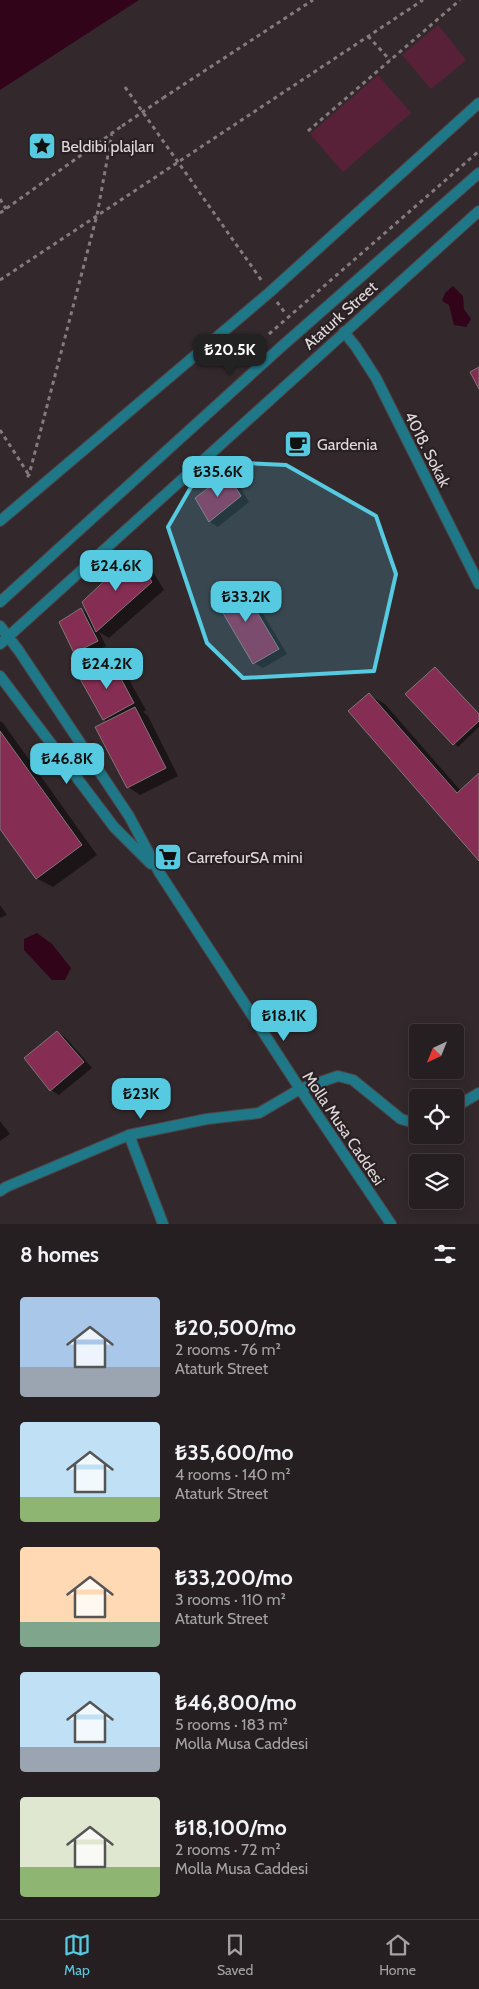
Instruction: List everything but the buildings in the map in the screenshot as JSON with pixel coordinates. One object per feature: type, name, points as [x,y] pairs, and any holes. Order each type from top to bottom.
[{"type":"street","points":[[0,521],[270,292],[479,103]]},
{"type":"street","name":"Ataturk Street","points":[[0,602],[281,347],[479,173]]},
{"type":"street","name":"Ataturk Street","points":[[4,640],[479,211]]},
{"type":"street","name":"4018. Sokak","points":[[344,332],[376,378],[479,584]]},
{"type":"street","points":[[0,626],[4,640],[129,816],[159,872]]},
{"type":"street","points":[[0,676],[114,826],[159,872]]},
{"type":"street","name":"Molla Musa Caddesi","points":[[159,872],[300,1089],[391,1224]]},
{"type":"street","points":[[0,1191],[129,1135],[207,1119],[259,1114],[300,1089],[338,1076],[353,1080],[401,1119],[409,1121]]},
{"type":"street","points":[[464,1102],[479,1093]]},
{"type":"street","points":[[129,1135],[163,1224]]},
{"type":"path","points":[[0,213],[163,98],[313,0]]},
{"type":"path","points":[[0,280],[423,0]]},
{"type":"path","points":[[308,131],[460,0]]},
{"type":"path","points":[[368,36],[390,60]]},
{"type":"path","points":[[126,87],[285,313]]},
{"type":"path","points":[[22,481],[29,475],[98,215],[112,133]]},
{"type":"path","points":[[269,334],[479,151]]},
{"type":"path","points":[[0,199],[6,209]]},
{"type":"path","points":[[0,430],[29,475]]},
{"type":"highlighted area","points":[[206,461],[286,465],[376,516],[396,574],[374,671],[243,678],[207,643],[168,527]]},
{"type":"shaded area","points":[[0,0],[139,0],[0,90]]},
{"type":"shaded area","points":[[438,25],[466,60],[431,89],[402,55]]},
{"type":"shaded area","points":[[378,75],[411,113],[343,172],[310,134]]},
{"type":"shaded area","points":[[453,286],[463,296],[464,309],[471,319],[466,327],[454,325],[449,305],[442,301],[445,293]]},
{"type":"shaded area","points":[[37,933],[52,944],[71,968],[65,980],[52,980],[24,950],[24,939]]},
{"type":"place","name":"Beldibi plajları","points":[[42,146]]},
{"type":"place","name":"Gardenia","points":[[298,444]]},
{"type":"place","name":"CarrefourSA mini","points":[[168,857]]}]
